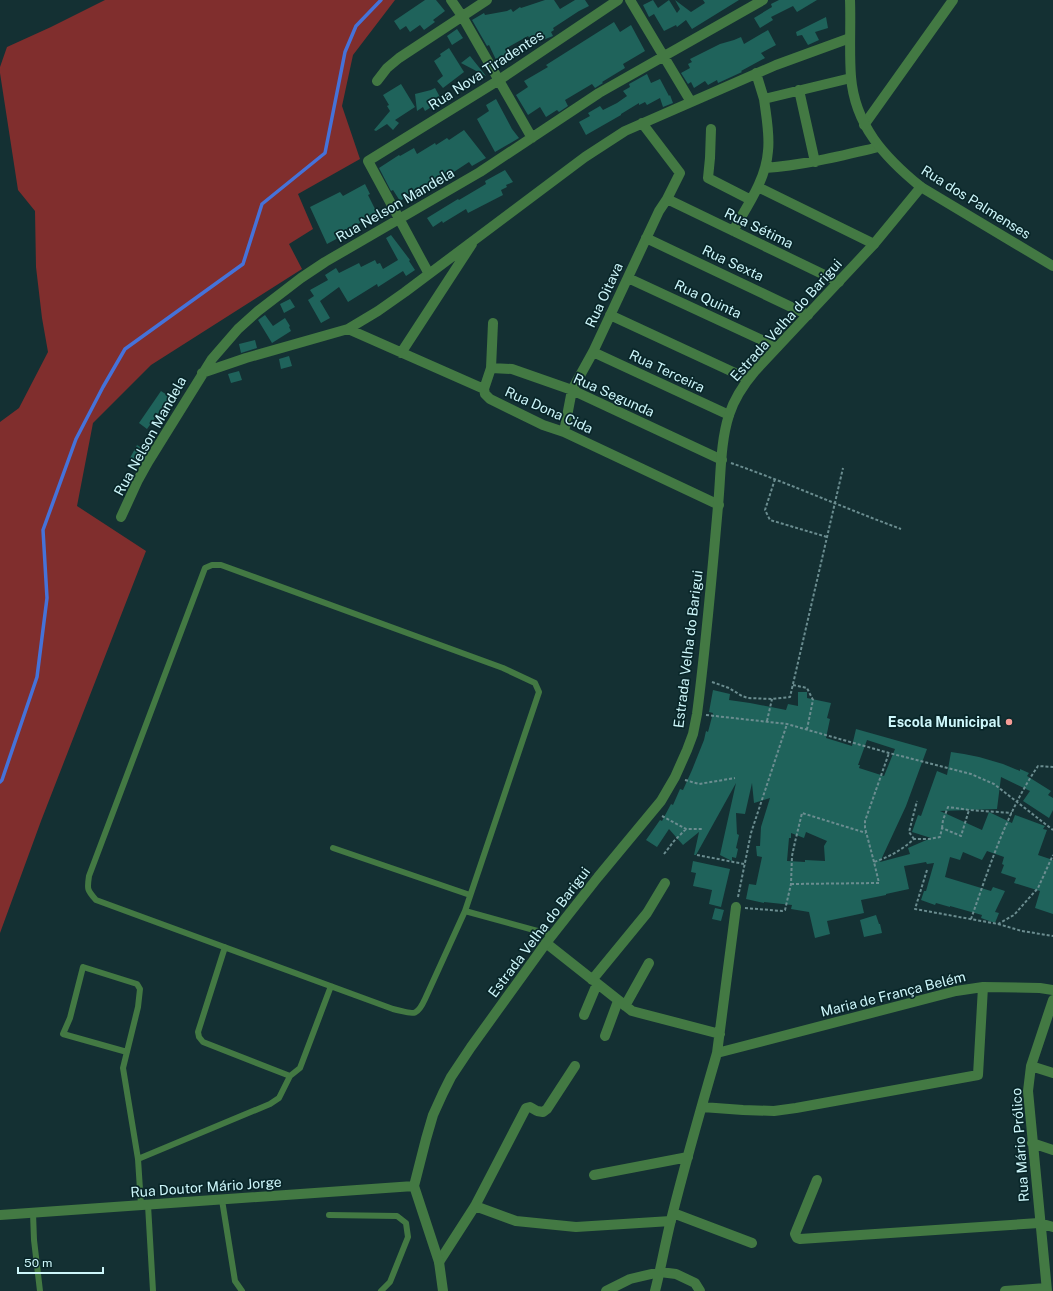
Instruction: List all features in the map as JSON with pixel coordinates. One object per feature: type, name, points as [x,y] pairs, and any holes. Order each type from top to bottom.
[{"type":"street","points":[[451,0],[462,16],[532,138]]},
{"type":"street","points":[[377,81],[387,68],[399,58],[487,0]]},
{"type":"street","name":"Rua Nova Tiradentes","points":[[399,220],[368,161],[499,80],[618,0]]},
{"type":"street","points":[[630,0],[691,102]]},
{"type":"street","name":"Rua Nelson Mandela","points":[[121,517],[148,462],[212,358],[227,340],[276,296],[325,262],[480,172],[599,93],[763,0]]},
{"type":"street","name":"Rua dos Palmenses","points":[[850,0],[851,78],[855,103],[864,125],[879,147],[897,166],[921,187],[1053,266]]},
{"type":"street","points":[[864,125],[953,0]]},
{"type":"street","points":[[202,374],[246,358],[348,329],[378,311],[475,238],[625,130],[756,73],[850,38]]},
{"type":"street","points":[[733,231],[758,187],[765,168],[769,149],[764,99],[756,73]]},
{"type":"street","points":[[764,99],[851,78]]},
{"type":"street","points":[[799,90],[815,162]]},
{"type":"street","name":"Rua Oitava","points":[[564,432],[572,390],[593,352],[659,211],[680,173],[642,123]]},
{"type":"street","points":[[711,129],[708,178],[751,200]]},
{"type":"street","points":[[765,168],[815,162],[879,147]]},
{"type":"street","points":[[758,187],[874,244]]},
{"type":"street","name":"Estrada Velha do Barigui","points":[[414,1186],[433,1115],[451,1077],[549,939],[598,877],[654,811],[675,777],[687,750],[693,734],[697,714],[701,680],[723,443],[729,415],[736,398],[748,379],[874,244],[921,187]]},
{"type":"street","name":"Rua Sétima","points":[[667,199],[839,282]]},
{"type":"street","points":[[399,220],[429,274]]},
{"type":"street","points":[[401,353],[475,238]]},
{"type":"street","name":"Rua Sexta","points":[[646,238],[808,315]]},
{"type":"street","name":"Rua Quinta","points":[[628,278],[778,346]]},
{"type":"street","points":[[610,315],[748,379]]},
{"type":"street","points":[[484,389],[491,368],[493,323]]},
{"type":"street","name":"Rua Dona Cida","points":[[348,329],[484,389],[485,394],[496,402],[543,425],[564,432],[718,505]]},
{"type":"street","name":"Rua Terceira","points":[[593,352],[729,415]]},
{"type":"street","name":"Rua Segunda","points":[[491,368],[512,369],[572,390],[722,460]]},
{"type":"street","points":[[584,1015],[594,982],[647,912],[665,883]]},
{"type":"street","points":[[655,1291],[672,1217],[717,1053],[736,907]]},
{"type":"street","points":[[549,939],[594,982],[622,1004],[640,1013],[720,1034]]},
{"type":"street","points":[[605,1036],[622,1004],[649,963]]},
{"type":"street","points":[[983,987],[1040,988],[1053,990]]},
{"type":"street","name":"Maria de França Belém","points":[[702,1107],[774,1111],[978,1075],[983,987],[956,991],[717,1053]]},
{"type":"street","name":"Rua Mário Prólico","points":[[1046,1290],[1028,1091],[1031,1066],[1053,1000]]},
{"type":"street","points":[[439,1262],[475,1206],[526,1108],[530,1107],[537,1111],[543,1112],[547,1109],[576,1066]]},
{"type":"street","points":[[1031,1066],[1053,1073]]},
{"type":"street","points":[[1032,1143],[1053,1150]]},
{"type":"street","points":[[594,1175],[688,1157]]},
{"type":"street","points":[[817,1180],[795,1234],[797,1238],[800,1239],[1039,1223],[1053,1227]]},
{"type":"street","points":[[414,1186],[439,1262],[443,1291]]},
{"type":"street","name":"Rua Doutor Mário Jorge","points":[[0,1215],[414,1186]]},
{"type":"street","points":[[475,1206],[516,1221],[576,1227],[672,1217],[752,1243]]},
{"type":"street","points":[[606,1291],[630,1279],[660,1272],[676,1274],[695,1283],[700,1291]]},
{"type":"street","points":[[1005,1291],[1046,1290]]},
{"type":"lane","points":[[212,565],[221,565],[503,668],[535,683],[539,692],[465,911],[420,1009],[412,1014],[393,1009],[96,900],[89,893],[87,888],[92,869],[205,568],[212,565]]},
{"type":"lane","points":[[333,848],[470,895]]},
{"type":"lane","points":[[465,911],[549,939]]},
{"type":"lane","points":[[225,947],[198,1032],[199,1037],[203,1042],[290,1076]]},
{"type":"lane","points":[[127,1052],[63,1034],[70,1018],[83,967],[137,984],[140,988],[138,1007],[127,1052],[123,1068],[145,1205],[153,1291]]},
{"type":"lane","points":[[138,1159],[270,1104],[280,1098],[290,1076],[300,1068],[331,986]]},
{"type":"lane","points":[[222,1200],[234,1281],[242,1291]]},
{"type":"lane","points":[[33,1213],[34,1240],[40,1291]]},
{"type":"lane","points":[[329,1215],[398,1216],[406,1223],[408,1237],[390,1282],[381,1291]]},
{"type":"path","points":[[722,460],[775,479],[901,529]]},
{"type":"path","points":[[701,680],[723,685],[748,698],[772,699],[790,697],[842,468]]},
{"type":"path","points":[[775,479],[765,510],[770,520],[827,537]]},
{"type":"path","points":[[793,685],[807,688],[813,700],[807,729]]},
{"type":"path","points":[[767,721],[772,699]]},
{"type":"path","points":[[697,714],[787,724],[889,753],[971,774],[994,784],[1053,830]]},
{"type":"path","points":[[787,724],[751,833],[736,907],[785,910],[791,884],[792,856],[802,813],[866,833]]},
{"type":"path","points":[[791,884],[879,883],[866,833],[865,821],[889,753]]},
{"type":"path","points":[[971,919],[995,852],[1027,783],[1038,766],[1053,767]]},
{"type":"path","points":[[675,777],[699,784],[735,778]]},
{"type":"path","points":[[914,839],[909,832],[917,802]]},
{"type":"path","points":[[874,862],[891,856],[908,845],[914,839],[940,837],[943,820],[948,807],[1012,813]]},
{"type":"path","points":[[942,828],[962,836],[969,810]]},
{"type":"path","points":[[654,811],[686,829],[702,829]]},
{"type":"path","points":[[664,854],[686,829]]},
{"type":"path","points":[[697,855],[744,864]]},
{"type":"path","points":[[998,924],[1014,915],[1038,888],[1053,855]]},
{"type":"path","points":[[927,870],[915,909],[998,924],[1022,931],[1053,936]]},
{"type":"shaded area","points":[[105,0],[395,0],[353,55],[342,106],[360,159],[298,194],[313,229],[289,244],[302,269],[151,365],[93,423],[77,506],[146,551],[41,821],[0,933],[0,422],[19,408],[48,352],[36,267],[35,211],[18,190],[0,67],[7,47]]},
{"type":"building","points":[[425,0],[436,0],[445,11],[433,20],[435,22],[424,30],[420,25],[410,32],[406,26],[400,30],[394,21]]},
{"type":"building","points":[[545,0],[554,0],[560,9],[575,0],[585,0],[589,6],[553,28],[554,30],[551,32],[553,36],[543,40],[542,37],[533,43],[528,36],[505,49],[510,59],[498,64],[489,45],[487,46],[472,20],[484,13],[485,15],[511,9],[513,12],[520,7],[521,8]]},
{"type":"building","points":[[653,0],[658,8],[669,0],[677,13],[680,9],[675,0],[691,12],[705,3],[703,0],[739,0],[692,29],[686,20],[677,27],[676,25],[664,31],[654,14],[649,17],[643,5]]},
{"type":"building","points":[[779,0],[817,0],[797,12],[793,6],[771,17],[773,20],[760,28],[754,18],[772,7],[771,4]]},
{"type":"building","points":[[826,17],[828,28],[815,32],[819,40],[808,45],[802,35],[797,36],[796,32]]},
{"type":"building","points":[[614,22],[620,32],[631,25],[645,51],[623,64],[625,68],[595,88],[592,84],[565,100],[568,106],[559,112],[557,110],[546,117],[540,107],[528,115],[516,95],[528,87],[524,81],[548,67],[546,65]]},
{"type":"building","points":[[457,29],[463,38],[452,45],[447,36]]},
{"type":"building","points":[[768,30],[776,45],[761,53],[765,58],[741,71],[742,72],[718,83],[717,80],[708,85],[705,81],[694,88],[691,82],[688,84],[681,73],[690,68],[688,64],[692,62],[690,59],[720,44],[741,37],[744,44]]},
{"type":"building","points":[[449,48],[464,72],[443,88],[437,81],[443,76],[434,61],[441,56],[440,54]]},
{"type":"building","points":[[470,56],[486,76],[461,63]]},
{"type":"building","points":[[647,74],[651,83],[660,79],[673,103],[663,107],[660,98],[647,105],[645,102],[639,105],[639,103],[586,135],[579,122],[590,116],[588,113],[600,106],[603,110],[617,103],[627,96],[623,91],[630,87],[629,84]]},
{"type":"building","points":[[401,84],[415,107],[395,120],[399,123],[393,130],[387,124],[376,131],[374,130],[390,111],[387,106],[389,105],[383,95]]},
{"type":"building","points":[[435,88],[441,99],[432,104],[433,106],[425,111],[423,107],[417,111],[415,94]]},
{"type":"building","points":[[496,99],[512,129],[519,138],[495,152],[477,119],[489,111],[486,105]]},
{"type":"building","points":[[464,130],[486,158],[472,166],[469,162],[434,185],[435,186],[414,198],[411,194],[400,201],[393,190],[391,191],[379,168],[399,155],[400,156],[414,148],[417,154],[435,143],[436,145],[447,138],[449,140]]},
{"type":"building","points":[[505,170],[513,182],[506,185],[507,187],[501,190],[503,195],[468,213],[466,209],[443,223],[442,221],[433,227],[427,218],[486,184],[485,181]]},
{"type":"building","points":[[365,184],[370,194],[368,195],[377,213],[353,227],[355,229],[327,244],[310,207],[340,192],[343,196]]},
{"type":"building","points":[[391,235],[410,260],[409,261],[415,270],[406,276],[403,271],[378,287],[377,284],[348,302],[339,287],[320,301],[330,318],[321,323],[308,300],[314,296],[310,290],[328,280],[325,275],[336,268],[339,273],[359,263],[361,267],[375,260],[377,264],[380,263],[383,269],[398,260],[386,238]]},
{"type":"building","points":[[290,299],[295,307],[284,313],[280,304]]},
{"type":"building","points":[[265,315],[273,326],[285,318],[291,331],[272,343],[258,320]]},
{"type":"building","points":[[255,340],[257,348],[241,353],[239,344]]},
{"type":"building","points":[[289,356],[292,366],[281,369],[279,359]]},
{"type":"building","points":[[239,371],[242,380],[231,383],[228,374]]},
{"type":"building","points":[[161,391],[170,397],[147,429],[139,423]]},
{"type":"building","points":[[137,445],[147,451],[140,463],[130,458]]},
{"type":"building","points":[[713,690],[730,694],[729,700],[786,710],[788,704],[798,706],[798,692],[807,692],[807,698],[831,703],[827,718],[830,719],[826,738],[852,746],[856,729],[927,749],[906,806],[880,862],[910,854],[908,848],[931,838],[912,832],[918,815],[921,816],[937,771],[947,775],[951,752],[979,757],[1029,773],[1027,776],[1051,791],[1048,795],[1053,798],[1053,810],[1049,818],[1023,801],[1030,791],[1001,777],[997,809],[940,811],[982,830],[989,812],[1012,823],[1015,815],[1045,826],[1043,829],[1047,830],[1038,855],[1053,860],[1053,914],[1035,908],[1040,891],[1014,883],[1016,878],[1001,873],[1004,865],[1002,864],[1004,857],[987,851],[982,860],[963,852],[960,860],[950,857],[945,877],[991,891],[993,887],[1005,891],[995,912],[999,913],[995,923],[981,918],[982,915],[936,903],[935,905],[921,900],[924,891],[926,891],[934,863],[927,864],[926,862],[904,866],[909,889],[861,900],[864,913],[827,921],[830,934],[815,938],[809,912],[791,909],[792,905],[764,903],[746,899],[749,884],[756,885],[762,857],[757,856],[756,846],[760,846],[761,827],[770,798],[754,803],[752,783],[745,814],[736,813],[737,834],[739,835],[736,848],[738,849],[736,858],[732,857],[732,861],[720,855],[736,783],[696,855],[694,855],[699,832],[683,845],[669,829],[657,847],[646,840],[660,820],[662,821],[671,804],[673,805],[680,789],[683,790],[704,740],[706,731],[708,732],[713,713],[709,712]],"holes":[[[867,740],[895,749],[884,776],[859,768],[860,765],[858,765]],[[806,832],[827,841],[824,846],[825,861],[787,861],[789,838],[791,838],[791,833],[804,838]]]},
{"type":"building","points":[[693,861],[730,869],[721,907],[709,904],[712,890],[693,886],[696,873],[691,872]]},
{"type":"building","points":[[715,908],[724,910],[721,921],[712,919]]},
{"type":"building","points":[[876,915],[882,933],[864,937],[860,920]]},
{"type":"waterway","points":[[0,782],[2,780],[37,677],[47,598],[43,530],[76,439],[125,349],[243,264],[262,204],[325,153],[345,52],[356,26],[381,0]]},
{"type":"place","name":"Escola Municipal","points":[[1009,722]]}]
